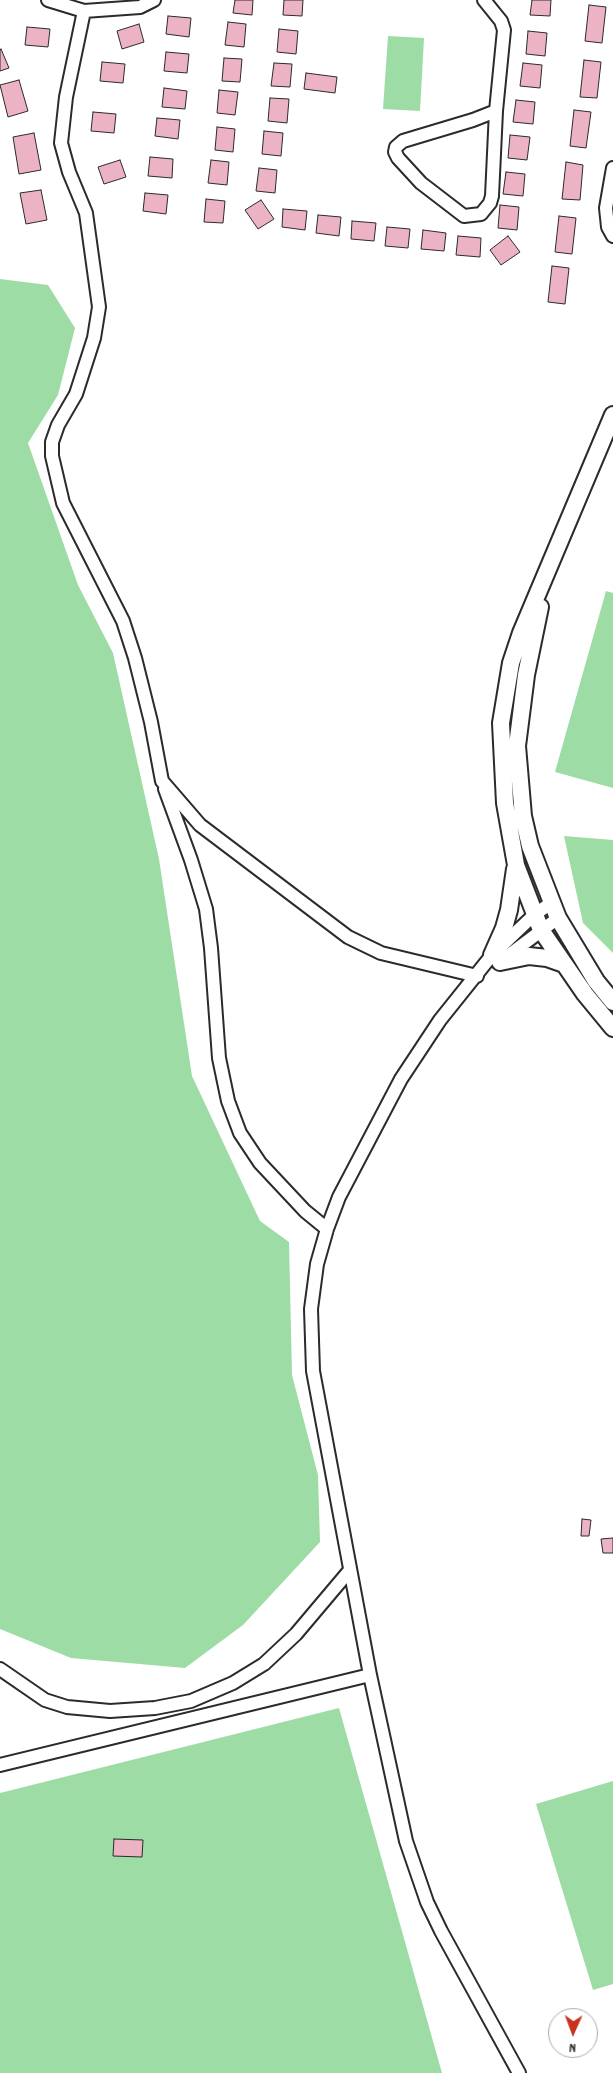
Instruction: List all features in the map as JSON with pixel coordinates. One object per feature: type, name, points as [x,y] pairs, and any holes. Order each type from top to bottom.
[{"type":"street","points":[[48,0],[84,11],[140,7],[154,0]]},
{"type":"street","points":[[484,0],[501,21],[504,30],[496,111],[492,196],[490,203],[481,214],[464,216],[421,183],[398,158],[395,152],[396,147],[403,141],[473,120],[496,111]]},
{"type":"street","points":[[84,11],[66,97],[61,143],[69,172],[86,212],[99,307],[94,338],[76,394],[58,425],[52,442],[52,456],[63,503],[123,621],[136,658],[162,781],[191,860],[206,909],[212,948],[219,1058],[228,1101],[240,1133],[260,1163],[305,1211],[327,1229]]},
{"type":"street","points":[[613,168],[606,208],[608,227],[613,236]]},
{"type":"street","points":[[613,415],[521,633],[512,663],[501,723],[505,803],[516,865],[538,923],[585,994],[613,1028]]},
{"type":"street","points":[[547,571],[526,675],[517,746],[523,816],[530,846],[558,918],[596,981],[613,1002]]},
{"type":"street","points":[[162,781],[200,825],[348,937],[381,953],[479,974]]},
{"type":"street","points":[[496,959],[509,910],[516,865]]},
{"type":"street","points":[[519,2073],[427,1902],[406,1841],[370,1675],[312,1371],[311,1309],[317,1264],[327,1229],[339,1198],[401,1079],[440,1020],[479,974],[538,923],[551,903]]},
{"type":"street","points":[[538,923],[558,918]]},
{"type":"street","points":[[496,959],[530,956],[547,958],[564,964]]},
{"type":"street","points":[[0,1668],[45,1700],[67,1706],[110,1711],[154,1708],[191,1701],[233,1683],[264,1664],[296,1634],[350,1570]]},
{"type":"street","points":[[0,1765],[370,1675]]},
{"type":"green space","points":[[388,36],[424,38],[420,111],[383,109]]},
{"type":"green space","points":[[0,279],[48,285],[75,328],[58,395],[28,443],[78,585],[113,653],[159,859],[192,1076],[260,1221],[289,1242],[292,1375],[318,1475],[320,1542],[243,1625],[185,1668],[71,1658],[0,1629]]},
{"type":"green space","points":[[606,591],[613,593],[613,788],[555,772]]},
{"type":"green space","points":[[564,836],[613,840],[613,953],[583,923]]},
{"type":"green space","points":[[339,1708],[442,2073],[0,2073],[0,1793]]},
{"type":"green space","points":[[613,1781],[613,1984],[593,1990],[536,1804]]},
{"type":"building","points":[[235,0],[253,0],[252,15],[233,13]]},
{"type":"building","points":[[284,0],[303,0],[302,16],[283,15]]},
{"type":"building","points":[[532,0],[551,0],[550,16],[530,15]]},
{"type":"building","points":[[589,5],[606,7],[602,43],[585,41]]},
{"type":"building","points":[[168,16],[191,18],[189,37],[166,34]]},
{"type":"building","points":[[228,22],[246,24],[244,47],[225,45]]},
{"type":"building","points":[[139,24],[144,42],[122,49],[117,31]]},
{"type":"building","points":[[27,27],[50,29],[48,47],[25,45]]},
{"type":"building","points":[[279,29],[298,31],[296,54],[277,52]]},
{"type":"building","points":[[528,31],[547,33],[545,56],[526,54]]},
{"type":"building","points":[[0,50],[9,68],[0,71]]},
{"type":"building","points":[[166,52],[189,54],[187,73],[164,71]]},
{"type":"building","points":[[224,58],[242,59],[240,82],[222,81]]},
{"type":"building","points":[[584,60],[601,62],[597,98],[580,97]]},
{"type":"building","points":[[102,62],[125,64],[123,83],[100,81]]},
{"type":"building","points":[[274,63],[292,64],[290,87],[271,86]]},
{"type":"building","points":[[523,63],[542,65],[540,88],[520,86]]},
{"type":"building","points":[[306,73],[337,77],[335,93],[304,89]]},
{"type":"building","points":[[19,80],[28,111],[8,117],[0,85]]},
{"type":"building","points":[[164,88],[187,91],[185,109],[162,107]]},
{"type":"building","points":[[219,90],[238,92],[235,115],[217,113]]},
{"type":"building","points":[[270,98],[289,99],[287,123],[268,121]]},
{"type":"building","points":[[516,100],[535,102],[533,124],[513,122]]},
{"type":"building","points":[[574,110],[591,112],[586,148],[570,146]]},
{"type":"building","points":[[93,112],[116,114],[114,133],[91,131]]},
{"type":"building","points":[[157,118],[180,120],[178,139],[155,136]]},
{"type":"building","points":[[217,127],[235,129],[233,152],[215,150]]},
{"type":"building","points":[[264,131],[283,133],[281,156],[262,154]]},
{"type":"building","points":[[34,133],[41,170],[19,174],[13,137]]},
{"type":"building","points":[[510,135],[530,137],[527,160],[508,158]]},
{"type":"building","points":[[150,157],[173,159],[172,178],[148,176]]},
{"type":"building","points":[[120,160],[126,177],[104,184],[98,167]]},
{"type":"building","points":[[211,160],[229,162],[227,185],[208,183]]},
{"type":"building","points":[[566,162],[583,165],[580,200],[562,199]]},
{"type":"building","points":[[259,168],[277,170],[275,193],[256,191]]},
{"type":"building","points":[[506,172],[525,174],[523,196],[503,194]]},
{"type":"building","points":[[41,190],[47,220],[26,224],[20,193]]},
{"type":"building","points":[[145,193],[168,195],[166,214],[143,211]]},
{"type":"building","points":[[206,199],[225,201],[223,223],[204,222]]},
{"type":"building","points":[[261,200],[274,219],[258,229],[245,210]]},
{"type":"building","points":[[500,205],[519,207],[517,230],[498,228]]},
{"type":"building","points":[[283,209],[307,211],[305,230],[282,227]]},
{"type":"building","points":[[318,215],[341,217],[339,236],[316,233]]},
{"type":"building","points":[[559,216],[576,218],[572,254],[555,252]]},
{"type":"building","points":[[352,221],[376,223],[374,241],[351,239]]},
{"type":"building","points":[[387,227],[410,229],[408,248],[385,246]]},
{"type":"building","points":[[423,230],[446,233],[444,251],[421,249]]},
{"type":"building","points":[[458,236],[481,238],[480,257],[456,255]]},
{"type":"building","points":[[508,236],[520,252],[501,265],[490,250]]},
{"type":"building","points":[[552,266],[569,268],[565,304],[548,302]]},
{"type":"building","points":[[582,1519],[591,1520],[589,1536],[581,1536]]},
{"type":"building","points":[[613,1538],[613,1553],[603,1553],[601,1539]]},
{"type":"building","points":[[114,1839],[143,1840],[142,1857],[113,1856]]}]
